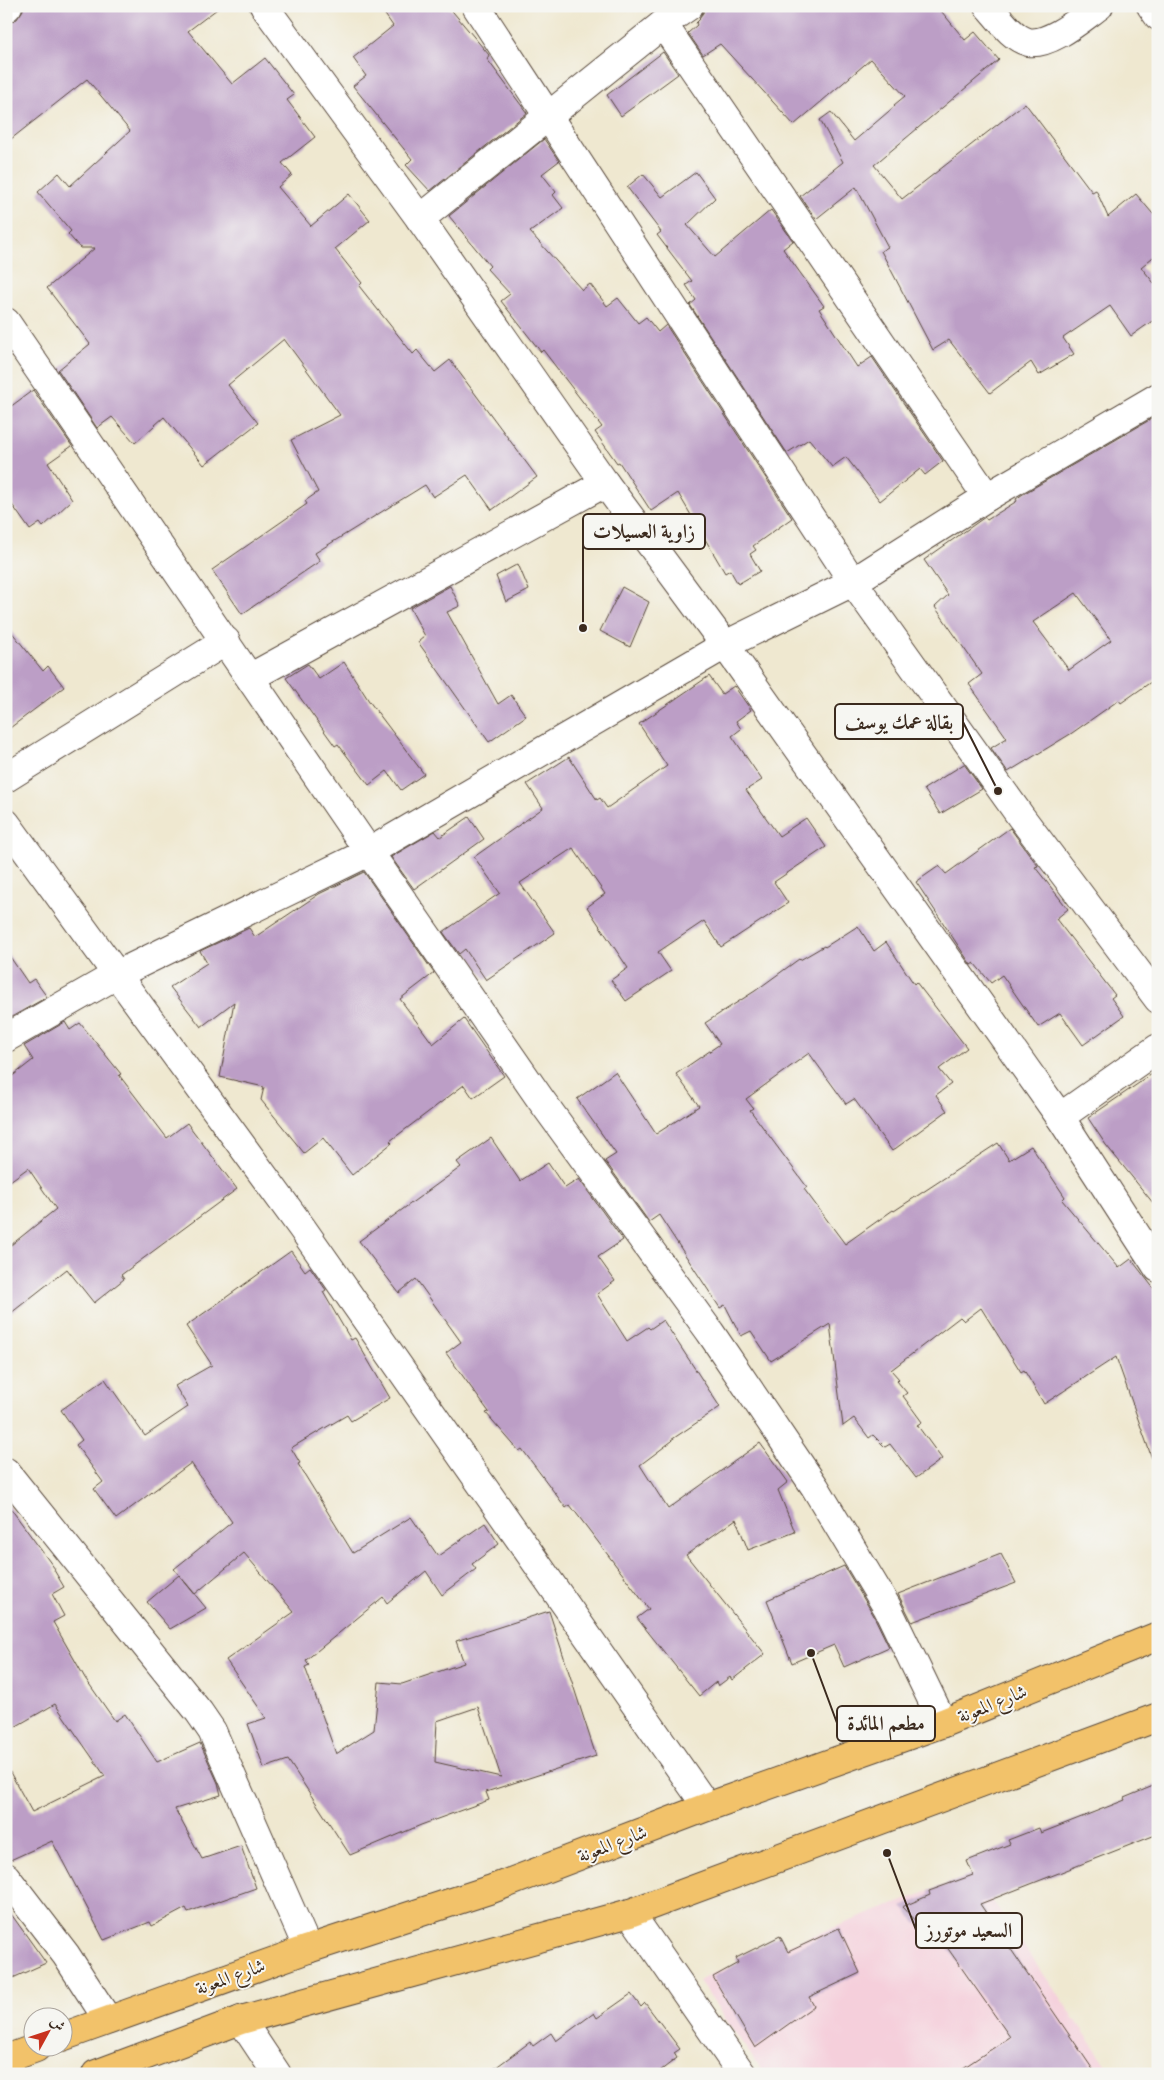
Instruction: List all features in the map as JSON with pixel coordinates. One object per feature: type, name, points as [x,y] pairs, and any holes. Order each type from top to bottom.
[{"type":"highway","name":"شارع المعونة","points":[[72,2033],[308,1949],[492,1889],[707,1807],[943,1723],[1158,1636]]},
{"type":"highway","points":[[96,2074],[241,2020],[630,1913],[1158,1717]]},
{"type":"highway","points":[[6,2059],[22,2053]]},
{"type":"street","points":[[264,6],[420,219],[605,483],[725,645],[1060,1117],[1158,1268]]},
{"type":"street","points":[[476,6],[852,582],[1021,817],[1158,998]]},
{"type":"street","points":[[420,219],[663,24],[689,6]]},
{"type":"street","points":[[988,6],[1013,33],[1028,42],[1049,40],[1099,6]]},
{"type":"street","points":[[1151,6],[1158,16]]},
{"type":"street","points":[[663,24],[987,497]]},
{"type":"street","points":[[6,322],[541,1100],[710,1332],[815,1488],[887,1607],[943,1723]]},
{"type":"street","points":[[6,1038],[118,974],[369,852],[725,645],[852,582],[987,497],[1158,397]]},
{"type":"street","points":[[251,678],[605,483]]},
{"type":"street","points":[[6,778],[226,641]]},
{"type":"street","points":[[6,823],[302,1228],[707,1807]]},
{"type":"street","points":[[1060,1117],[1158,1048]]},
{"type":"street","points":[[6,1472],[193,1704],[212,1731],[308,1949]]},
{"type":"street","points":[[6,1877],[66,1956],[108,2020]]},
{"type":"street","points":[[630,1913],[739,2073]]},
{"type":"street","points":[[241,2020],[277,2074]]},
{"type":"shaded area","points":[[974,1874],[1113,2074],[764,2074],[699,1981],[704,1977]]},
{"type":"building","points":[[23,6],[221,6],[188,31],[232,84],[265,58],[294,95],[287,100],[315,137],[282,163],[292,175],[278,187],[311,226],[349,194],[370,220],[335,249],[362,283],[359,286],[413,354],[417,350],[435,372],[450,360],[537,477],[492,510],[467,475],[433,497],[425,485],[315,553],[320,561],[242,614],[212,570],[307,504],[305,501],[318,492],[291,440],[340,415],[284,339],[228,385],[258,423],[204,465],[164,417],[135,443],[112,417],[97,428],[58,370],[90,344],[47,288],[95,248],[80,248],[68,234],[71,231],[38,192],[59,173],[70,186],[130,131],[87,79],[6,143],[6,23],[17,19],[23,10]]},
{"type":"building","points":[[379,6],[448,6],[489,55],[487,59],[527,113],[430,191],[406,165],[412,159],[353,86],[366,76],[353,58],[393,26]]},
{"type":"building","points":[[704,6],[937,6],[965,40],[975,32],[999,60],[874,165],[902,199],[1025,103],[1092,192],[1096,190],[1108,217],[1136,194],[1158,220],[1158,253],[1141,267],[1158,288],[1158,317],[1131,336],[1110,306],[1063,338],[1074,354],[1039,375],[1031,362],[990,393],[949,340],[933,350],[881,251],[888,247],[856,187],[816,219],[800,196],[843,162],[820,120],[831,112],[854,141],[905,96],[871,59],[794,125],[720,44],[703,55],[688,33],[697,25],[696,23],[703,13]]},
{"type":"building","points":[[663,52],[678,74],[621,116],[607,95]]},
{"type":"building","points":[[544,139],[559,161],[542,174],[556,192],[553,195],[563,208],[530,232],[582,290],[590,284],[607,306],[618,298],[638,323],[646,317],[658,332],[666,325],[792,518],[753,546],[756,550],[750,554],[760,571],[738,584],[730,570],[725,573],[678,493],[651,511],[619,462],[617,463],[595,432],[602,427],[543,350],[541,352],[501,301],[510,294],[487,269],[490,266],[449,216]]},
{"type":"building","points":[[696,172],[715,198],[687,225],[715,257],[771,210],[793,241],[783,249],[824,306],[819,309],[857,367],[872,357],[943,461],[925,475],[920,469],[880,501],[846,457],[832,467],[809,439],[787,453],[690,305],[696,300],[686,285],[692,281],[657,235],[661,232],[627,187],[643,174],[662,197]]},
{"type":"building","points":[[33,390],[72,446],[48,463],[72,500],[43,527],[40,523],[30,530],[6,496],[6,410]]},
{"type":"building","points":[[1158,415],[1158,677],[1121,703],[1119,700],[1072,733],[1008,772],[991,748],[1007,738],[969,684],[982,674],[935,607],[948,595],[924,560],[985,517],[987,520],[1017,501],[1016,499]],"holes":[[[1076,593],[1111,640],[1069,670],[1033,622]]]},
{"type":"building","points":[[518,564],[529,590],[506,602],[496,576]]},
{"type":"building","points":[[450,586],[460,606],[447,612],[498,704],[511,695],[526,716],[489,742],[418,642],[425,636],[410,608]]},
{"type":"building","points":[[622,587],[649,602],[630,647],[600,631]]},
{"type":"building","points":[[6,625],[43,671],[48,666],[64,687],[6,731]]},
{"type":"building","points":[[344,662],[369,701],[424,774],[401,790],[387,771],[369,785],[338,744],[335,746],[286,678],[308,664],[319,679]]},
{"type":"building","points":[[709,676],[722,694],[734,686],[751,710],[736,721],[741,729],[732,736],[762,780],[746,790],[779,836],[806,818],[826,847],[774,882],[788,903],[721,947],[704,921],[658,952],[671,971],[626,1001],[611,980],[628,968],[587,907],[605,894],[573,848],[520,883],[555,933],[486,980],[465,949],[459,954],[443,932],[500,893],[474,857],[543,808],[527,784],[569,757],[597,800],[600,798],[607,808],[667,766],[639,724]]},
{"type":"building","points":[[964,764],[982,789],[940,814],[924,789]]},
{"type":"building","points":[[469,817],[484,839],[414,889],[391,857],[435,831],[440,837]]},
{"type":"building","points":[[1010,828],[1038,866],[1035,867],[1068,909],[1056,919],[1115,995],[1111,998],[1124,1016],[1083,1045],[1060,1013],[1038,1027],[1002,975],[991,983],[974,963],[971,965],[916,882],[939,866],[946,874]]},
{"type":"building","points":[[364,872],[434,973],[400,999],[433,1044],[464,1019],[504,1076],[473,1098],[464,1085],[390,1141],[392,1143],[352,1175],[323,1138],[304,1153],[261,1100],[264,1087],[220,1077],[234,1002],[201,1027],[170,987],[207,963],[200,951],[249,928],[255,937],[319,894]]},
{"type":"building","points":[[858,926],[874,951],[886,942],[914,984],[916,982],[967,1048],[939,1069],[951,1084],[936,1095],[947,1111],[892,1151],[854,1099],[846,1104],[809,1053],[746,1099],[753,1108],[750,1110],[807,1187],[804,1189],[845,1244],[893,1210],[998,1143],[1009,1160],[1031,1146],[1065,1197],[1062,1200],[1119,1268],[1131,1259],[1158,1294],[1158,1464],[1154,1464],[1116,1357],[1044,1404],[1024,1370],[1021,1372],[981,1308],[964,1321],[960,1317],[891,1370],[907,1393],[903,1396],[922,1422],[917,1425],[942,1459],[916,1478],[890,1444],[885,1447],[873,1435],[869,1438],[854,1418],[843,1426],[830,1324],[771,1361],[751,1331],[741,1336],[725,1305],[720,1308],[659,1215],[649,1222],[605,1161],[616,1154],[577,1099],[615,1072],[656,1134],[699,1106],[676,1074],[720,1044],[705,1023],[755,991],[799,959],[825,947]]},
{"type":"building","points":[[6,951],[28,983],[34,979],[47,997],[6,1020]]},
{"type":"building","points":[[65,1022],[70,1030],[80,1023],[121,1074],[119,1075],[167,1138],[187,1123],[237,1189],[121,1275],[124,1279],[94,1303],[67,1269],[6,1317],[6,1249],[56,1209],[28,1168],[6,1184],[6,1081],[33,1060],[24,1046]]},
{"type":"building","points":[[1158,1070],[1158,1209],[1106,1145],[1088,1118]]},
{"type":"building","points":[[491,1138],[520,1181],[548,1163],[565,1188],[579,1179],[623,1240],[598,1257],[615,1281],[597,1294],[627,1341],[648,1327],[650,1329],[663,1320],[720,1407],[671,1440],[640,1465],[668,1509],[760,1443],[788,1482],[778,1490],[795,1532],[748,1550],[736,1519],[686,1555],[765,1654],[732,1680],[730,1677],[718,1686],[716,1682],[699,1696],[637,1618],[649,1609],[570,1505],[566,1508],[522,1449],[519,1451],[486,1413],[489,1412],[446,1353],[461,1342],[416,1279],[399,1293],[359,1241],[461,1167],[457,1162]]},
{"type":"building","points":[[291,1251],[305,1271],[310,1267],[326,1290],[323,1292],[351,1340],[355,1338],[390,1398],[351,1421],[347,1415],[291,1448],[300,1463],[298,1464],[353,1553],[411,1517],[438,1556],[485,1523],[499,1544],[472,1564],[476,1569],[442,1595],[426,1571],[387,1603],[383,1597],[306,1660],[309,1665],[305,1667],[336,1754],[374,1730],[379,1682],[402,1684],[464,1663],[456,1641],[549,1611],[596,1756],[486,1792],[489,1800],[421,1825],[350,1855],[288,1760],[264,1768],[248,1724],[266,1718],[226,1660],[294,1612],[244,1553],[195,1594],[174,1569],[232,1522],[191,1463],[116,1519],[94,1489],[103,1482],[76,1445],[82,1440],[61,1410],[105,1379],[145,1436],[188,1407],[175,1386],[212,1365],[186,1326]],"holes":[[[478,1707],[501,1777],[435,1762],[437,1721]]]},
{"type":"building","points":[[6,1502],[55,1569],[64,1587],[52,1594],[64,1616],[53,1622],[85,1678],[115,1721],[125,1714],[157,1762],[200,1743],[218,1783],[221,1795],[175,1809],[202,1859],[241,1846],[256,1888],[188,1912],[186,1908],[152,1926],[150,1922],[104,1940],[52,1841],[6,1862],[6,1765],[32,1812],[105,1776],[55,1704],[6,1732]]},
{"type":"building","points":[[1001,1554],[1016,1583],[912,1622],[898,1594]]},
{"type":"building","points":[[844,1566],[873,1614],[889,1647],[844,1667],[834,1645],[792,1663],[767,1600]]},
{"type":"building","points":[[179,1575],[206,1608],[170,1629],[147,1602]]},
{"type":"building","points":[[1158,1784],[1158,1834],[980,1904],[1096,2074],[954,2074],[1010,2037],[930,1923],[921,1927],[902,1907],[930,1895],[929,1891],[973,1875],[967,1861],[1010,1844],[1008,1840],[1039,1828],[1041,1833],[1125,1800],[1124,1798]]},
{"type":"building","points":[[6,1907],[46,1963],[6,1981]]},
{"type":"building","points":[[839,1928],[860,1973],[809,1997],[814,2006],[755,2048],[713,1977],[738,1963],[736,1958],[780,1936],[788,1952]]},
{"type":"building","points":[[631,1994],[641,2007],[645,2003],[680,2049],[674,2053],[677,2058],[656,2074],[487,2074],[530,2042],[533,2046],[551,2033],[556,2041],[594,2013],[597,2018]]},
{"type":"place","name":"زاوية العسيلات","points":[[583,628]]},
{"type":"place","name":"بقالة عمك يوسف","points":[[998,791]]},
{"type":"place","name":"مطعم المائدة","points":[[811,1653]]},
{"type":"place","name":"السعيد موتورز","points":[[887,1853]]}]
